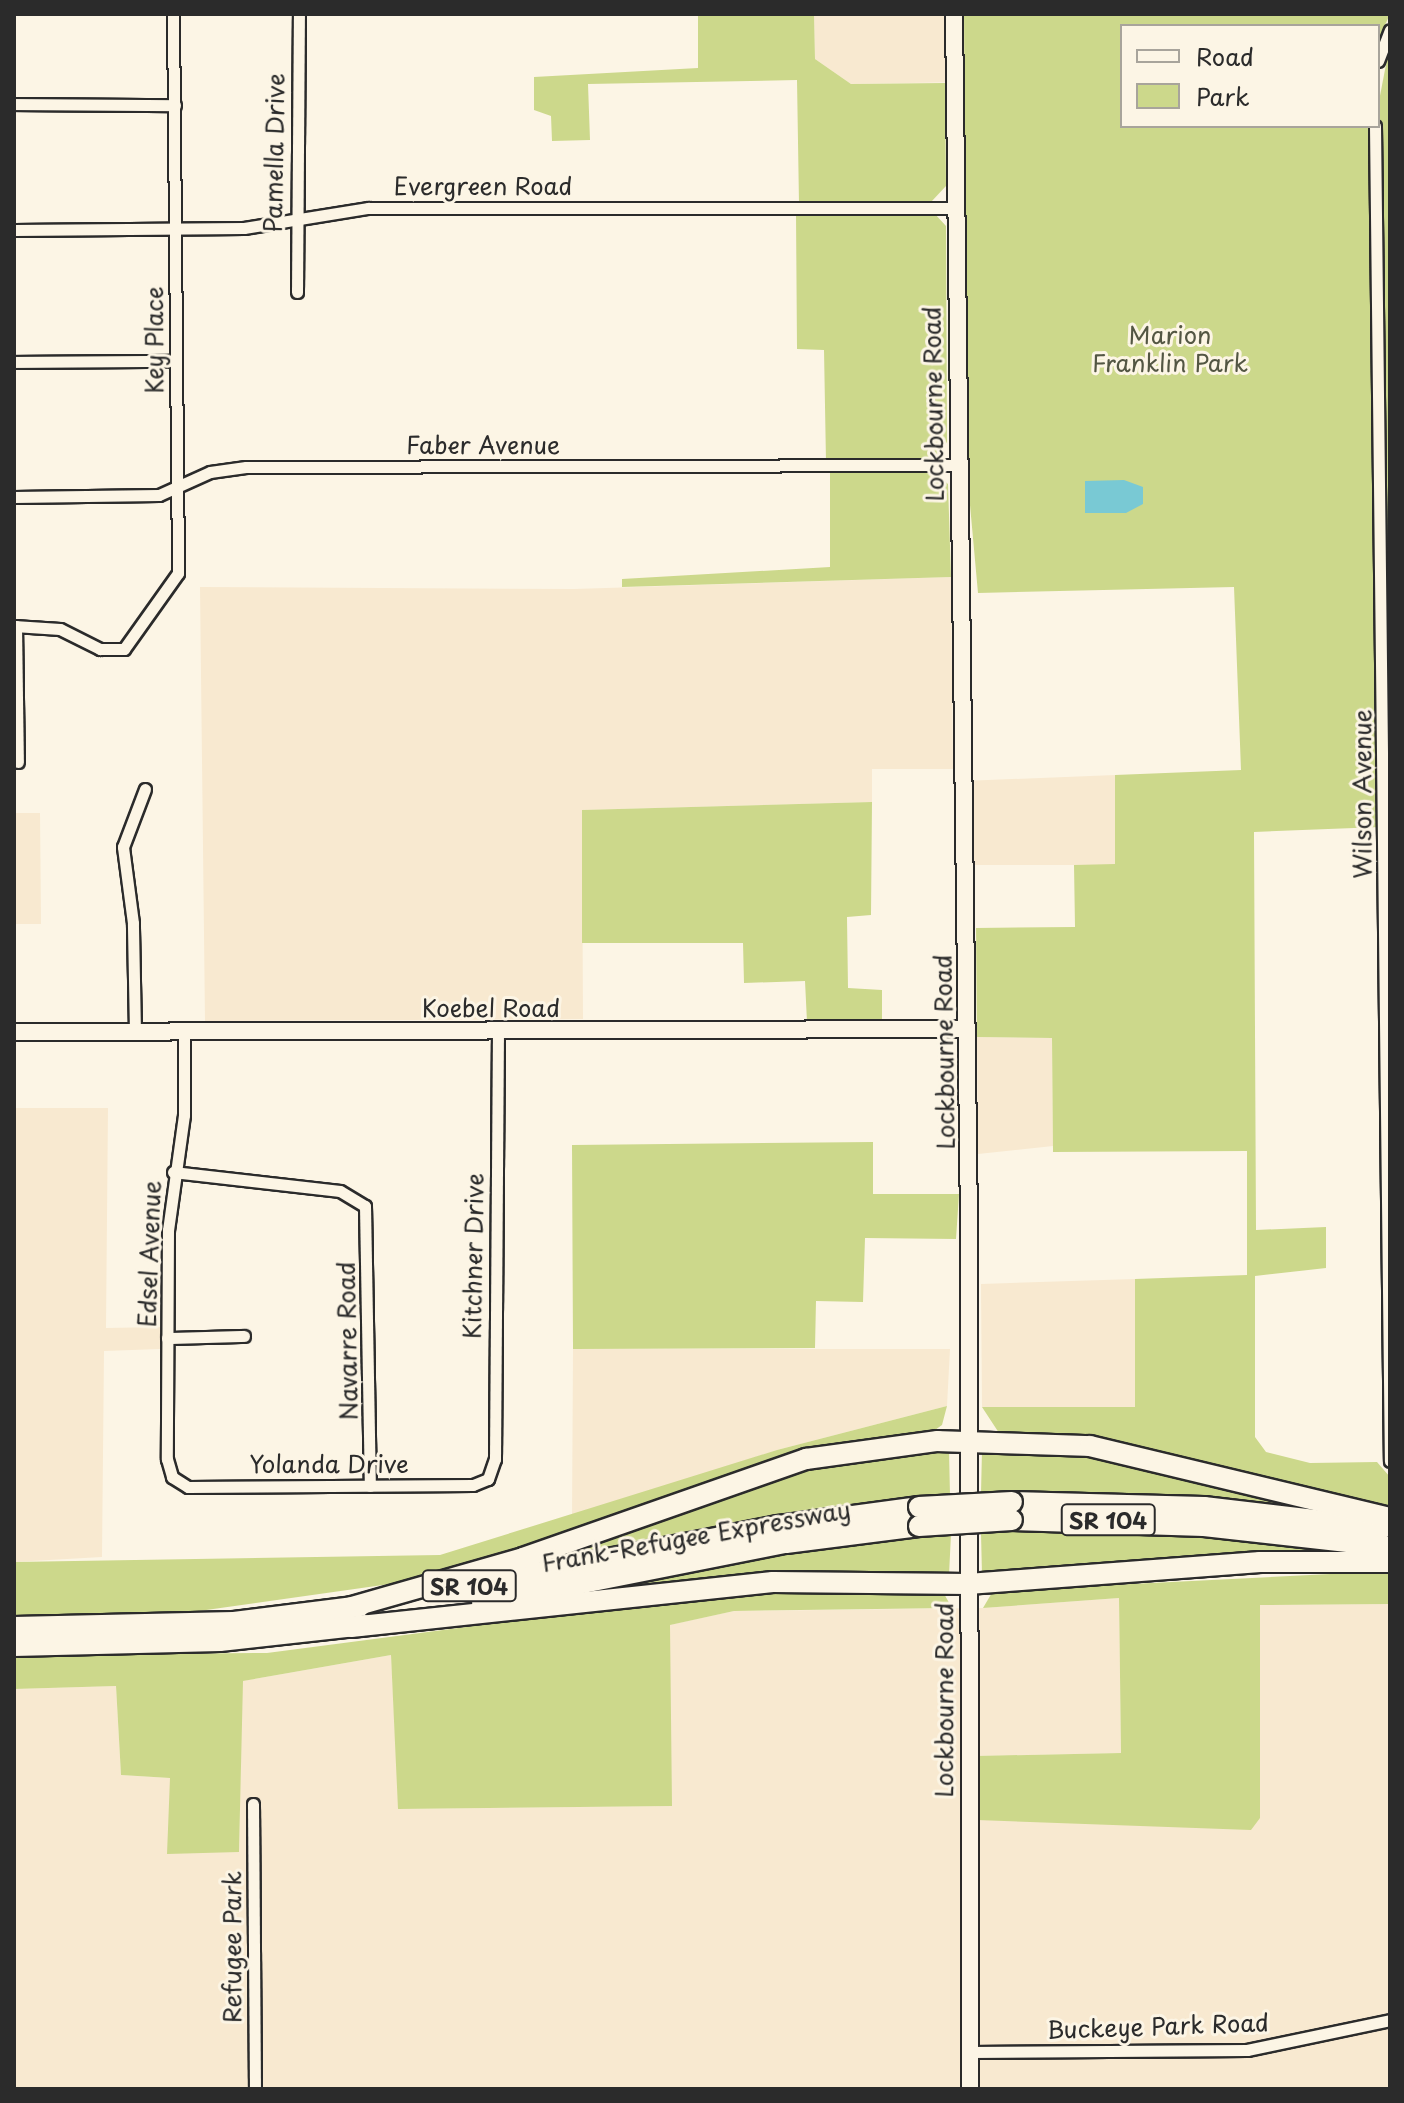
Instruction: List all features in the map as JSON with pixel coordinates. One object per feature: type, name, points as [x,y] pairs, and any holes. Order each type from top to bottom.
[{"type":"highway","points":[[349,1618],[806,1459],[967,1442],[1090,1446],[1390,1518]]},
{"type":"highway","name":"Frank-Refugee Expressway","points":[[14,1646],[220,1641],[919,1517],[1012,1511],[1204,1507],[1390,1529]]},
{"type":"highway","name":"Frank-Refugee Expressway","points":[[1012,1511],[1204,1526],[1390,1547]]},
{"type":"highway","points":[[349,1618],[773,1582],[968,1584],[1260,1562],[1390,1562]]},
{"type":"highway","name":"Frank-Refugee Expressway","points":[[14,1627],[349,1618]]},
{"type":"main road","name":"Lockbourne Road","points":[[954,14],[967,1029],[970,2089]]},
{"type":"main road","name":"Koebel Road","points":[[14,1032],[967,1029]]},
{"type":"street","name":"Key Place","points":[[15,626],[60,629],[100,649],[124,649],[178,573],[173,14]]},
{"type":"street","name":"Pamella Drive","points":[[297,292],[295,218],[299,14]]},
{"type":"street","points":[[1380,56],[1390,30]]},
{"type":"street","points":[[14,104],[175,105]]},
{"type":"street","name":"Wilson Avenue","points":[[1375,128],[1390,1461]]},
{"type":"street","name":"Evergreen Road","points":[[14,230],[176,229],[368,208],[955,208]]},
{"type":"street","points":[[14,362],[176,361]]},
{"type":"street","name":"Faber Avenue","points":[[14,497],[149,496],[246,467],[958,465]]},
{"type":"street","points":[[15,626],[18,762]]},
{"type":"street","points":[[135,1032],[123,847],[145,789]]},
{"type":"street","name":"Edsel Avenue","points":[[172,1477],[167,1338],[173,1172],[184,1115],[184,1032]]},
{"type":"street","name":"Kitchner Drive","points":[[488,1479],[495,1459],[498,1032]]},
{"type":"street","name":"Navarre Road","points":[[173,1172],[359,1198],[368,1216],[370,1486]]},
{"type":"street","points":[[167,1338],[244,1336]]},
{"type":"street","name":"Yolanda Drive","points":[[172,1477],[188,1487],[370,1486],[488,1479]]},
{"type":"street","name":"Refugee Park","points":[[253,1804],[255,2089]]},
{"type":"street","name":"Buckeye Park Road","points":[[971,2052],[1247,2050],[1390,2020]]},
{"type":"shaded area","points":[[814,14],[964,14],[965,82],[851,84],[815,59]]},
{"type":"shaded area","points":[[951,577],[953,769],[872,769],[872,802],[582,810],[583,1019],[205,1021],[200,587],[574,589]]},
{"type":"shaded area","points":[[1115,775],[1115,865],[966,865],[964,781]]},
{"type":"shaded area","points":[[14,813],[40,813],[41,924],[14,924]]},
{"type":"shaded area","points":[[977,1037],[1052,1038],[1053,1146],[978,1154]]},
{"type":"shaded area","points":[[14,1108],[108,1108],[106,1328],[161,1327],[160,1349],[104,1351],[102,1557],[14,1562]]},
{"type":"shaded area","points":[[1135,1279],[1135,1407],[982,1407],[981,1284]]},
{"type":"shaded area","points":[[573,1349],[950,1349],[947,1406],[777,1450],[572,1518]]},
{"type":"shaded area","points":[[1119,1598],[1121,1753],[975,1756],[1260,1818],[1260,1605],[1390,1604],[1390,2089],[14,2089],[14,1689],[116,1686],[121,1775],[170,1778],[239,1852],[242,1681],[391,1655],[399,1809],[671,1806],[669,1625],[734,1611],[983,1608]]},
{"type":"green space","points":[[698,14],[814,14],[815,59],[851,84],[945,83],[946,186],[931,202],[799,204],[797,80],[588,84],[590,140],[552,141],[551,116],[534,110],[534,77],[698,68]]},
{"type":"green space","name":"Marion Franklin Park","points":[[964,14],[1390,14],[1380,36],[1380,24],[1120,24],[1120,128],[1370,128],[1380,827],[1254,832],[1256,1230],[1326,1227],[1326,1268],[1255,1276],[1255,1437],[1266,1452],[1310,1463],[1377,1462],[1390,1477],[1390,1511],[999,1433],[982,1407],[1135,1407],[1135,1279],[1247,1275],[1247,1151],[1053,1152],[1052,1038],[977,1037],[976,928],[1075,927],[1074,865],[1115,864],[1115,775],[1241,770],[1234,587],[978,593],[967,472]]},
{"type":"green space","points":[[1390,44],[1390,869],[1378,128],[1380,96]]},
{"type":"green space","points":[[934,213],[946,226],[947,442],[935,459],[826,462],[824,350],[797,349],[796,214]]},
{"type":"green space","points":[[830,470],[933,471],[948,484],[951,577],[622,587],[622,579],[830,567]]},
{"type":"green space","points":[[872,802],[871,915],[847,917],[848,988],[882,990],[882,1021],[807,1022],[805,981],[744,983],[743,943],[582,943],[582,810]]},
{"type":"green space","points":[[873,1142],[873,1194],[959,1194],[956,1239],[865,1238],[863,1302],[816,1301],[815,1348],[573,1349],[572,1145]]},
{"type":"green space","points":[[947,1406],[942,1425],[925,1437],[853,1440],[762,1464],[494,1561],[397,1583],[199,1611],[14,1617],[14,1562],[440,1555],[777,1450]]},
{"type":"green space","points":[[949,1450],[950,1495],[797,1513],[533,1563],[772,1475],[868,1453]]},
{"type":"green space","points":[[982,1450],[1080,1452],[1304,1508],[1147,1494],[981,1493]]},
{"type":"green space","points":[[1021,1530],[1224,1536],[1363,1554],[982,1575],[981,1533]]},
{"type":"green space","points":[[951,1534],[949,1575],[820,1575],[571,1594],[844,1543]]},
{"type":"green space","points":[[1390,1571],[1390,1604],[1260,1605],[1260,1818],[1251,1830],[977,1820],[975,1756],[1121,1753],[1119,1598],[983,1608],[993,1591]]},
{"type":"green space","points":[[872,1588],[943,1592],[952,1608],[734,1611],[670,1625],[672,1806],[398,1809],[391,1655],[243,1681],[239,1852],[167,1854],[170,1778],[121,1775],[116,1686],[14,1689],[14,1655],[267,1653],[717,1594]]},
{"type":"water","points":[[1124,480],[1143,487],[1143,504],[1126,513],[1085,513],[1085,481]]}]
